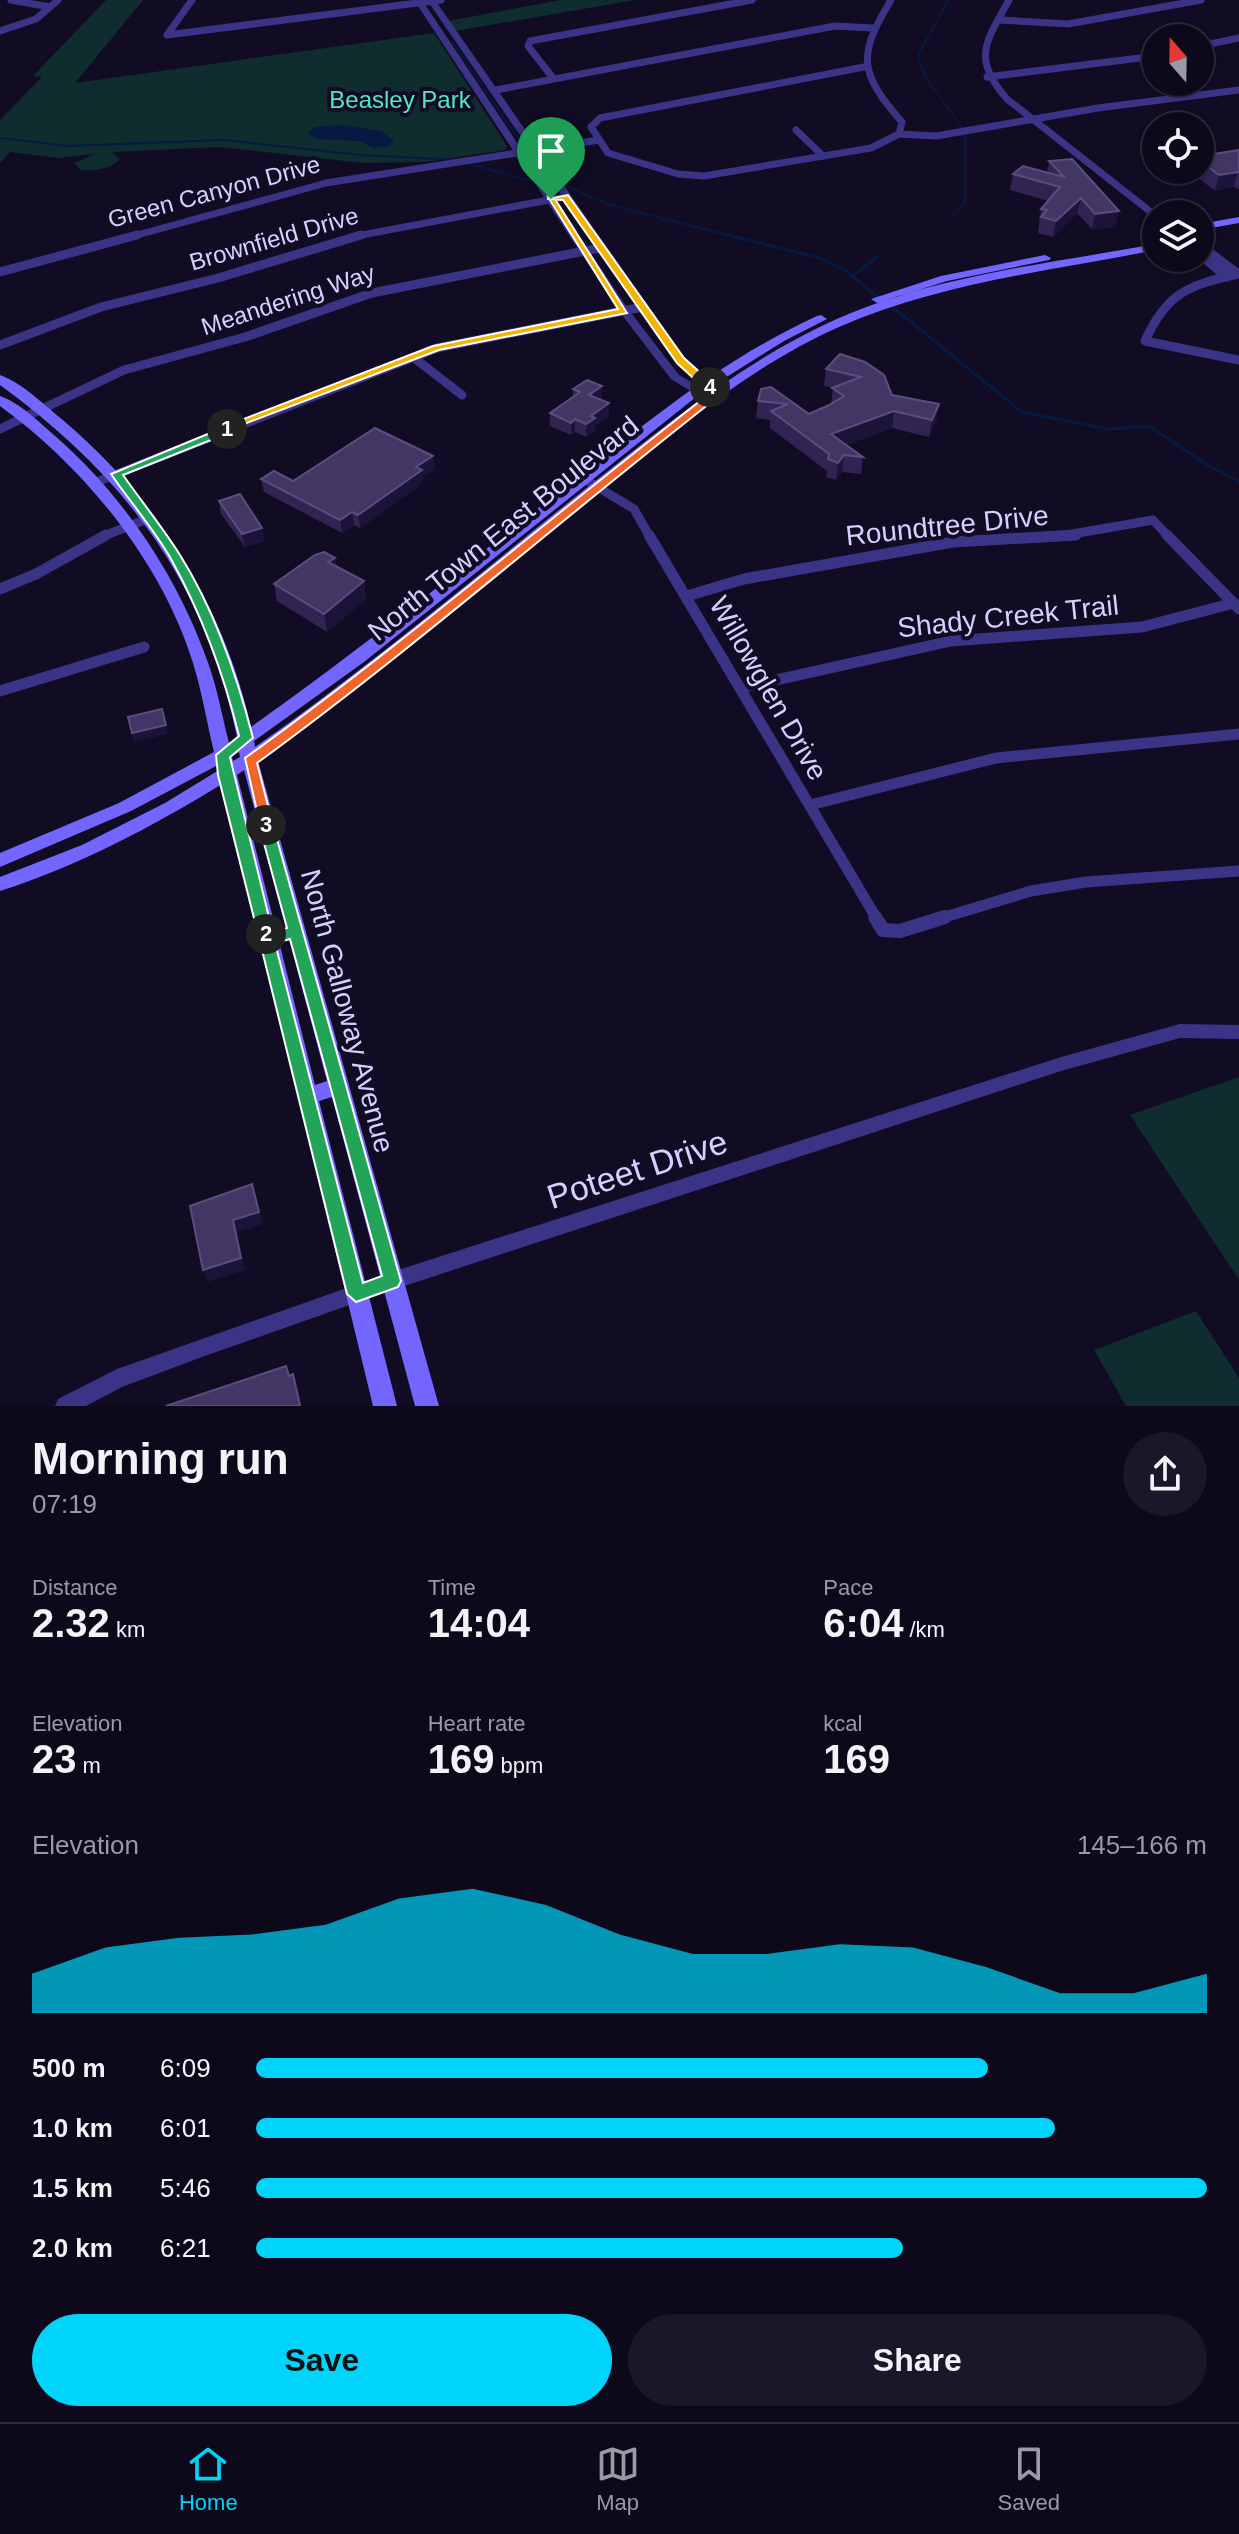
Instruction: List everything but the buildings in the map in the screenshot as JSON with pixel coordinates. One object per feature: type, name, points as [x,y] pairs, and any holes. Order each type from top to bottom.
[{"type":"main road","points":[[1214,224],[1239,220]]},
{"type":"main road","points":[[1214,235],[1239,231]]},
{"type":"main road","name":"North Town East Boulevard","points":[[0,860],[40,846],[223,755],[370,650],[583,478],[706,389],[804,327],[910,293],[1142,239]]},
{"type":"main road","name":"North Town East Boulevard","points":[[910,293],[1142,250]]},
{"type":"main road","name":"North Town East Boulevard","points":[[0,884],[138,825],[250,761],[468,593],[599,485],[706,389],[859,310]]},
{"type":"main road","points":[[804,327],[817,333]]},
{"type":"main road","name":"North Galloway Avenue","points":[[0,379],[43,408],[116,474],[150,518],[203,611],[234,688],[295,932],[427,1406]]},
{"type":"main road","points":[[0,400],[27,417],[73,458],[94,483],[129,526],[183,618],[208,688],[225,775],[385,1406]]},
{"type":"main road","points":[[452,585],[468,593]]},
{"type":"main road","points":[[183,618],[203,611]]},
{"type":"main road","points":[[370,650],[386,658]]},
{"type":"main road","points":[[40,846],[51,864]]},
{"type":"main road","points":[[267,939],[295,932]]},
{"type":"main road","points":[[307,1096],[338,1086]]},
{"type":"street","points":[[11,0],[50,7]]},
{"type":"street","points":[[0,31],[36,19],[58,0]]},
{"type":"street","points":[[192,0],[167,35],[435,1],[600,248],[680,360],[706,389]]},
{"type":"street","points":[[553,78],[528,46],[530,41],[752,0]]},
{"type":"street","points":[[891,0],[865,46],[864,67],[875,92],[902,122],[899,134]]},
{"type":"street","points":[[1009,0],[983,48],[983,67],[987,77],[1007,99],[1142,205]]},
{"type":"street","points":[[999,20],[1068,24],[1201,0]]},
{"type":"street","points":[[419,2],[624,311],[675,377],[706,389]]},
{"type":"street","points":[[496,90],[835,26],[873,28]]},
{"type":"street","points":[[1214,43],[1239,38]]},
{"type":"street","points":[[987,77],[1142,58]]},
{"type":"street","points":[[864,67],[600,118],[590,125],[599,140],[615,156],[688,176],[714,175],[885,144],[899,134],[936,136],[1034,119],[1237,92]]},
{"type":"street","points":[[796,130],[823,156]]},
{"type":"street","points":[[518,152],[599,140]]},
{"type":"street","name":"Green Canyon Drive","points":[[0,272],[86,246],[177,226],[305,187],[518,152]]},
{"type":"street","name":"Brownfield Drive","points":[[0,345],[101,307],[218,278],[335,240],[562,193]]},
{"type":"street","name":"Meandering Way","points":[[0,429],[124,370],[259,333],[372,293],[600,248]]},
{"type":"street","points":[[1214,256],[1238,274]]},
{"type":"street","points":[[1214,266],[1227,277]]},
{"type":"street","points":[[1238,274],[1175,293],[1155,314],[1145,341],[1239,360]]},
{"type":"street","points":[[94,483],[413,357],[459,342],[643,307]]},
{"type":"street","points":[[413,357],[462,395]]},
{"type":"street","name":"Willowglen Drive","points":[[583,478],[634,509],[883,930],[900,931],[1045,889],[1239,871]]},
{"type":"street","points":[[0,589],[150,518]]},
{"type":"street","name":"Roundtree Drive","points":[[687,596],[744,579],[846,559],[953,542],[1069,536],[1153,520],[1236,606]]},
{"type":"street","name":"Shady Creek Trail","points":[[740,688],[951,641],[1142,627],[1236,606]]},
{"type":"street","points":[[0,691],[144,647]]},
{"type":"street","points":[[810,805],[996,758],[1239,734]]},
{"type":"street","name":"Poteet Drive","points":[[65,1406],[133,1373],[392,1281],[1154,1036],[1180,1031],[1239,1032]]},
{"type":"green space","name":"Beasley Park","points":[[106,0],[143,0],[75,83],[434,33],[507,146],[505,150],[425,162],[362,163],[221,147],[112,152],[120,159],[117,162],[91,170],[80,170],[75,163],[95,154],[59,158],[10,152],[0,163],[0,120],[42,77],[33,76]]},
{"type":"green space","points":[[561,0],[635,0],[456,31],[448,21]]},
{"type":"green space","points":[[1239,1077],[1239,1280],[1130,1115]]},
{"type":"green space","points":[[1196,1311],[1239,1378],[1239,1406],[1126,1406],[1094,1350]]},
{"type":"water","points":[[344,125],[382,131],[394,141],[389,146],[373,148],[359,141],[317,139],[307,133],[315,127]]},
{"type":"waterway","points":[[948,0],[918,56],[926,78],[962,128]]},
{"type":"waterway","points":[[452,42],[520,141]]},
{"type":"waterway","points":[[951,216],[965,202],[965,136]]},
{"type":"waterway","points":[[0,138],[67,146],[224,140],[361,155],[458,160]]},
{"type":"waterway","points":[[467,163],[519,178],[562,184],[607,204],[733,236]]},
{"type":"waterway","points":[[727,235],[733,236]]},
{"type":"waterway","points":[[733,236],[820,258],[853,276]]},
{"type":"waterway","points":[[853,276],[878,256]]},
{"type":"waterway","points":[[853,276],[879,298]]},
{"type":"waterway","points":[[890,305],[1022,412],[1108,429],[1149,426],[1209,466],[1239,481]]},
{"type":"route","points":[[551,199],[565,197],[680,360],[715,394],[562,514],[435,621],[336,699],[250,761],[295,932],[267,939],[356,1294],[392,1281],[295,932],[267,939],[225,775],[223,755],[246,738],[234,688],[204,614],[175,556],[116,474],[437,348],[624,311],[582,251],[551,199]]}]
